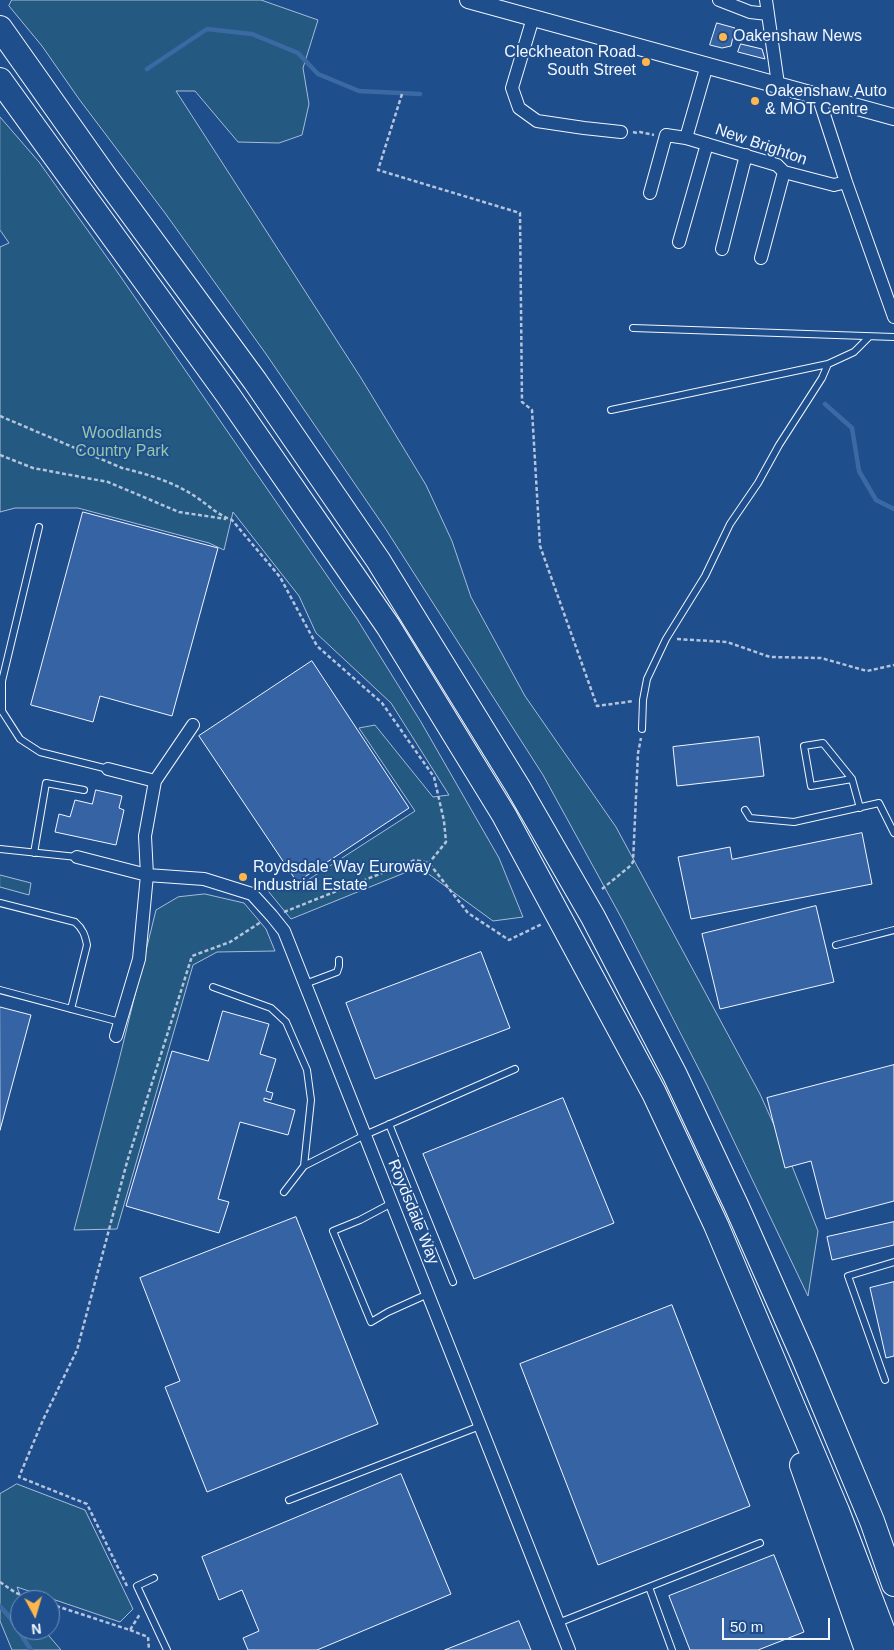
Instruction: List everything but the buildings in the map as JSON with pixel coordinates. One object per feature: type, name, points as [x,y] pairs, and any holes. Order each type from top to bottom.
[{"type":"highway","points":[[0,28],[106,178],[255,381],[378,560],[518,787],[592,917],[675,1075],[753,1242],[803,1356],[872,1521],[894,1584]]},
{"type":"highway","points":[[0,80],[228,395],[388,626],[504,816],[654,1093],[716,1225],[838,1511],[890,1650]]},
{"type":"highway","points":[[764,1337],[789,1428],[867,1650]]},
{"type":"highway","points":[[872,1521],[894,1562]]},
{"type":"street","points":[[468,0],[514,6],[532,18],[739,73],[894,117]]},
{"type":"street","points":[[719,0],[750,12],[768,14]]},
{"type":"street","points":[[766,0],[778,84]]},
{"type":"street","points":[[532,18],[512,88],[519,108],[537,120],[621,132]]},
{"type":"street","points":[[686,138],[707,65]]},
{"type":"street","points":[[818,96],[894,317]]},
{"type":"street","points":[[650,193],[666,136]]},
{"type":"street","name":"New Brighton","points":[[666,136],[686,138],[746,155],[777,165],[784,172],[834,185],[846,182]]},
{"type":"street","points":[[679,242],[707,144]]},
{"type":"street","points":[[722,249],[746,155]]},
{"type":"street","points":[[761,258],[784,172]]},
{"type":"street","points":[[116,1036],[139,958],[147,876],[145,836],[155,781],[195,720]]},
{"type":"street","points":[[108,769],[155,781]]},
{"type":"street","name":"Roydsdale Way","points":[[77,857],[147,876],[204,879],[252,894],[284,932],[569,1650]]},
{"type":"lane","points":[[632,328],[894,337]]},
{"type":"lane","points":[[612,410],[828,364],[854,352],[868,337]]},
{"type":"lane","points":[[642,729],[643,700],[647,679],[666,639],[705,576],[730,524],[758,483],[779,445],[822,378],[828,364]]},
{"type":"lane","points":[[39,527],[2,682],[2,710],[20,739],[40,752],[108,769]]},
{"type":"lane","points":[[852,779],[811,786],[804,746],[822,743],[852,779],[860,808]]},
{"type":"lane","points":[[34,852],[46,783],[84,790]]},
{"type":"lane","points":[[745,810],[750,818],[794,822],[880,803],[894,833]]},
{"type":"lane","points":[[0,849],[77,857]]},
{"type":"lane","points":[[0,903],[75,922],[82,928],[86,935],[87,945],[71,1009]]},
{"type":"lane","points":[[836,945],[894,930]]},
{"type":"lane","points":[[305,984],[337,972],[338,960]]},
{"type":"lane","points":[[213,987],[271,1008],[286,1022],[308,1070],[311,1100],[304,1166]]},
{"type":"lane","points":[[0,990],[120,1022]]},
{"type":"lane","points":[[284,1192],[304,1166],[365,1135],[515,1069]]},
{"type":"lane","points":[[389,1124],[453,1282]]},
{"type":"lane","points":[[392,1203],[360,1220],[333,1231],[371,1322],[428,1294]]},
{"type":"lane","points":[[884,1380],[848,1276],[894,1262]]},
{"type":"lane","points":[[289,1500],[480,1426]]},
{"type":"lane","points":[[558,1623],[760,1543]]},
{"type":"lane","points":[[154,1578],[137,1586],[167,1650]]},
{"type":"lane","points":[[649,1588],[672,1650]]},
{"type":"path","points":[[402,94],[378,170],[520,213],[522,402],[532,410],[540,546],[597,706],[643,700]]},
{"type":"path","points":[[621,132],[640,132],[666,136]]},
{"type":"path","points":[[0,416],[122,468],[140,472],[180,488],[196,497],[221,516],[232,520],[280,577],[318,646],[382,704],[434,777],[443,814],[446,842],[429,863]]},
{"type":"path","points":[[0,455],[34,468],[108,482],[179,512],[232,520]]},
{"type":"path","points":[[666,639],[727,642],[770,657],[821,658],[867,671],[894,665]]},
{"type":"path","points":[[602,889],[630,867],[633,862],[638,753],[642,729]]},
{"type":"path","points":[[128,1588],[87,1504],[19,1477],[43,1420],[77,1350],[127,1162],[192,956],[230,942],[272,916],[287,912],[415,860],[429,863],[468,913],[509,940],[543,924]]},
{"type":"path","points":[[0,1582],[12,1590]]},
{"type":"path","points":[[60,1607],[130,1630],[148,1638],[149,1650]]},
{"type":"path","points":[[130,1630],[140,1613]]},
{"type":"green space","points":[[12,0],[261,0],[318,20],[303,68],[309,104],[302,135],[279,143],[238,142],[195,91],[176,91],[361,378],[426,485],[452,541],[471,597],[525,696],[616,827],[760,1094],[788,1156],[818,1231],[808,1296],[707,1085],[622,919],[543,775],[385,528],[266,354],[42,46],[9,6]]},
{"type":"green space","name":"Woodlands Country Park","points":[[0,117],[39,162],[116,270],[357,619],[421,722],[499,858],[523,917],[493,921],[419,867],[291,919],[264,886],[276,880],[297,887],[415,811],[359,728],[375,725],[433,797],[449,795],[391,703],[316,633],[299,596],[233,512],[224,550],[209,543],[78,508],[15,508],[0,512],[0,247],[9,243],[0,230]]},
{"type":"green space","points":[[0,875],[31,883],[29,895],[0,887]]},
{"type":"green space","points":[[205,894],[244,903],[266,929],[275,951],[217,952],[193,965],[117,1229],[74,1230],[156,910],[178,897]]},
{"type":"green space","points":[[17,1484],[85,1510],[133,1609],[120,1622],[60,1602],[60,1590],[26,1590],[17,1587],[18,1590],[10,1590],[10,1640],[52,1640],[61,1650],[12,1650],[0,1621],[0,1494]]},
{"type":"waterway","points":[[147,69],[207,29],[252,34],[298,53],[318,74],[359,91],[420,94]]},
{"type":"waterway","points":[[825,404],[852,428],[859,471],[876,500],[894,509]]},
{"type":"waterway","points":[[0,1606],[11,1619],[31,1650]]},
{"type":"place","name":"Oakenshaw News","points":[[723,37]]},
{"type":"place","name":"Cleckheaton Road South Street","points":[[646,62]]},
{"type":"place","name":"Oakenshaw Auto & MOT Centre","points":[[755,101]]},
{"type":"place","name":"Roydsdale Way Euroway Industrial Estate","points":[[243,877]]}]
